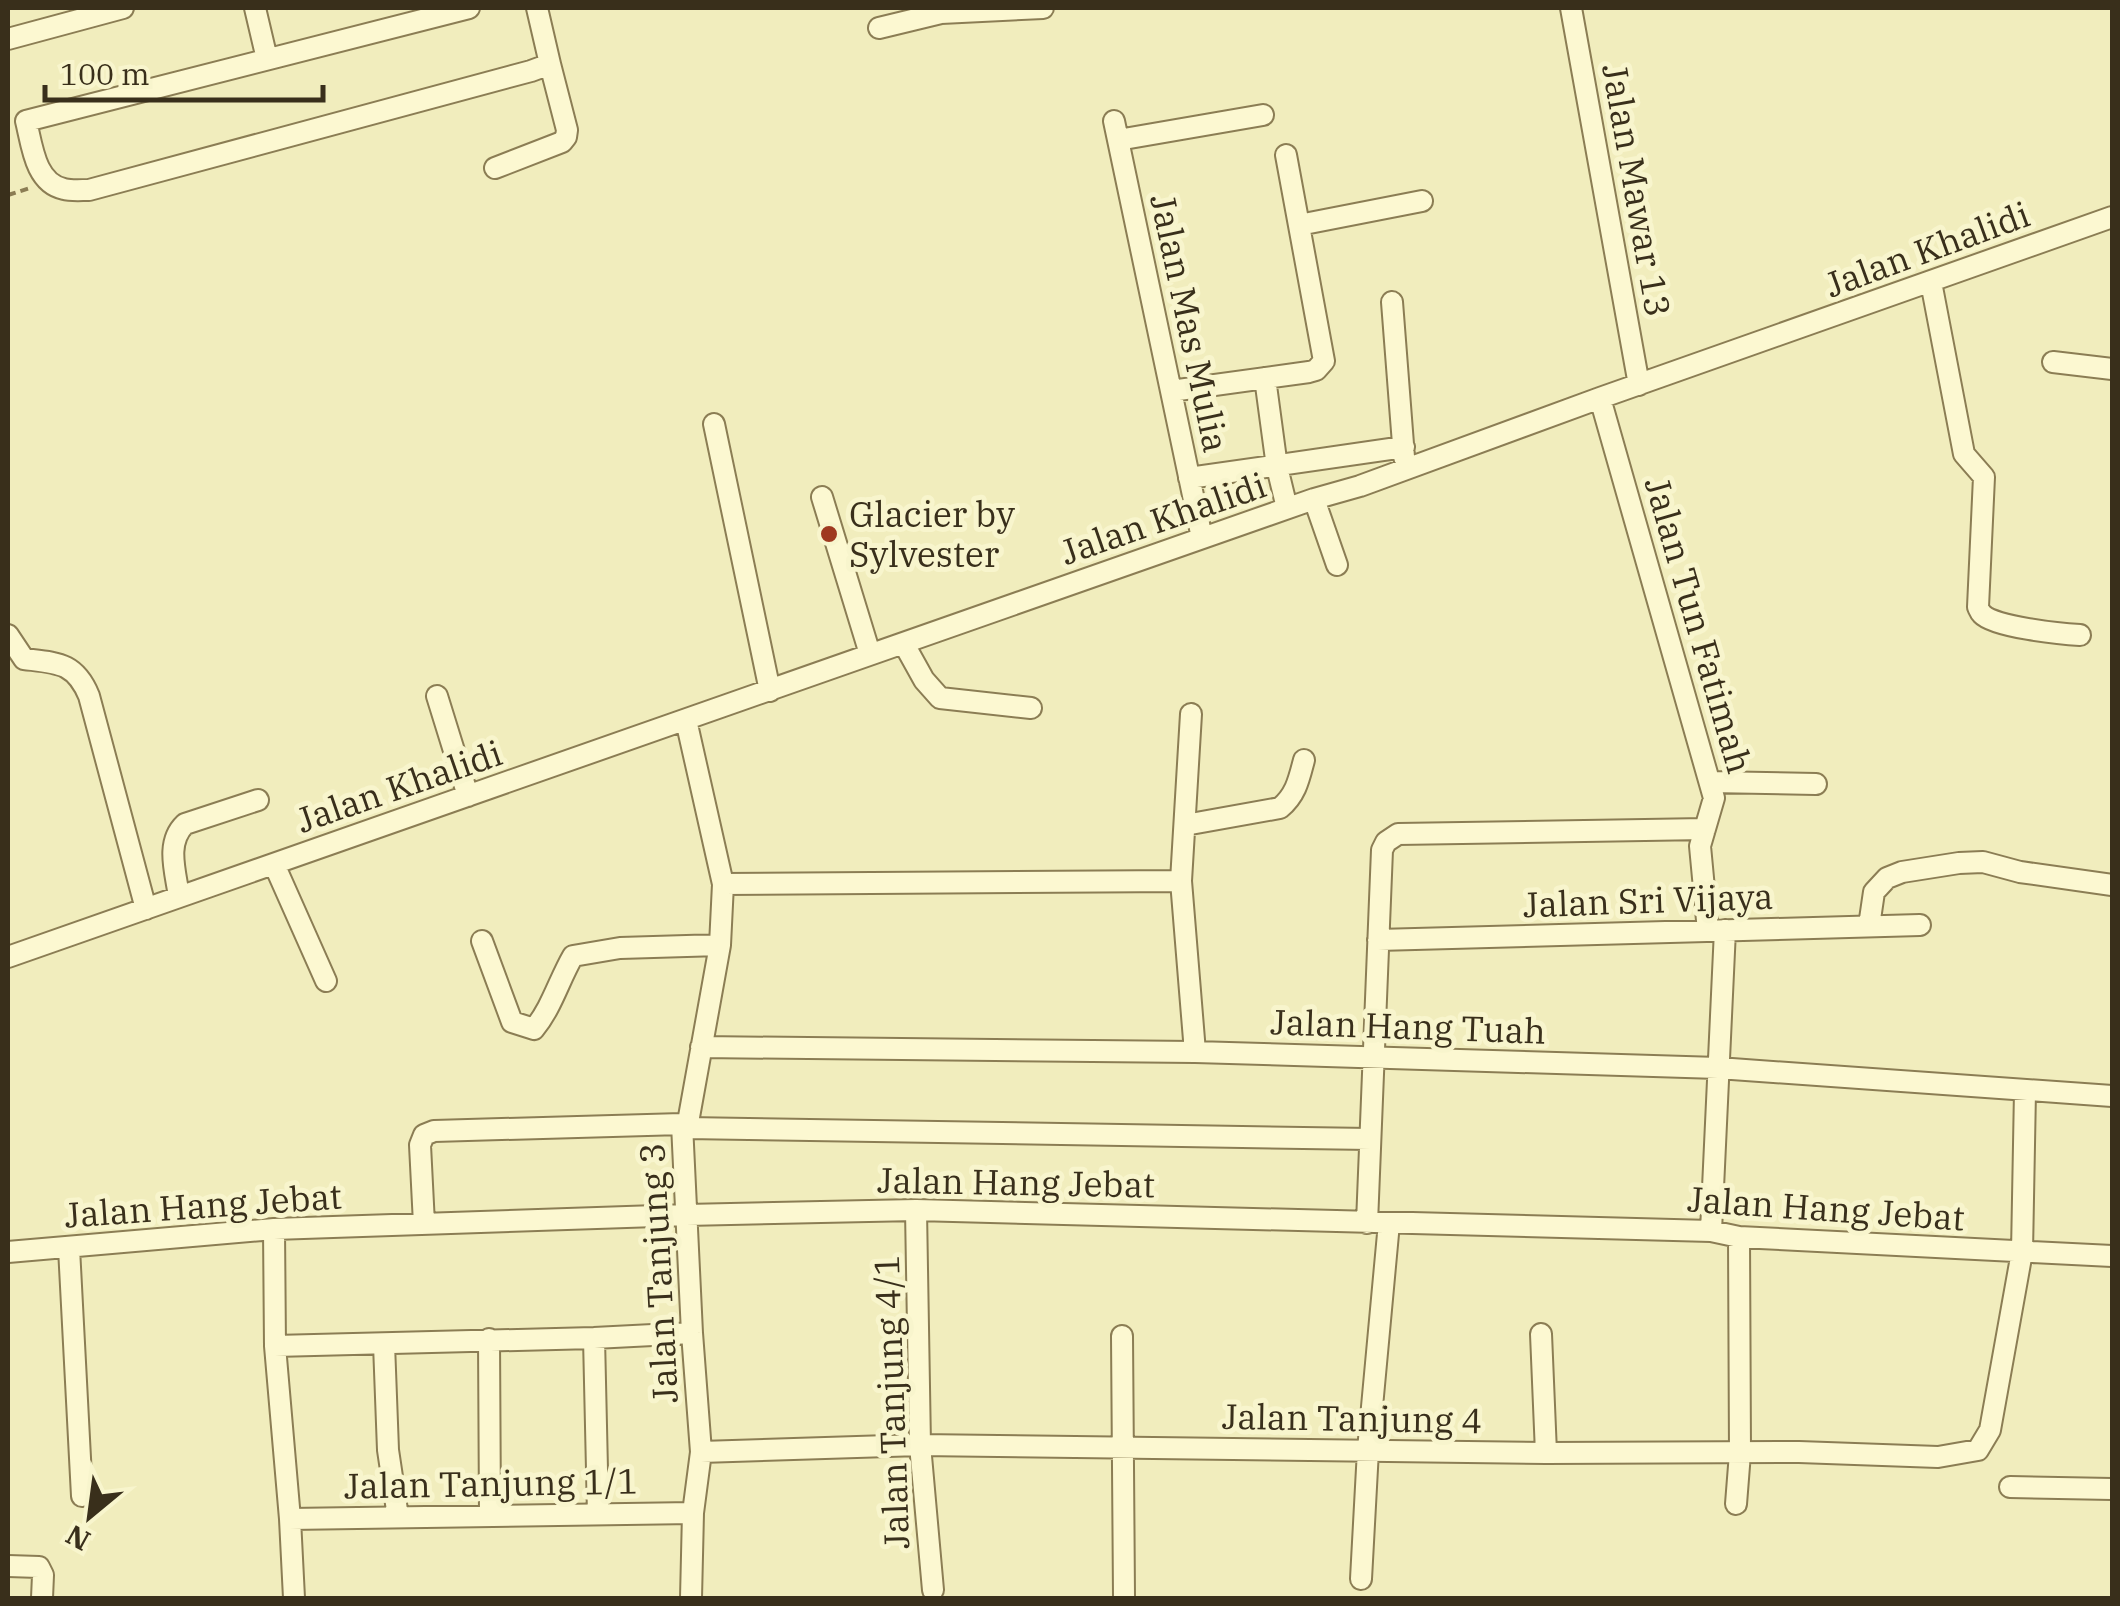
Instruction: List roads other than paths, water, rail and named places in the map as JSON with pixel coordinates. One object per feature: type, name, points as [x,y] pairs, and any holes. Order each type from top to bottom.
[{"type":"street","points":[[8,39],[124,8]]},
{"type":"street","points":[[254,8],[266,60]]},
{"type":"street","points":[[469,8],[26,121],[38,166],[48,182],[63,190],[89,190],[550,64]]},
{"type":"street","points":[[496,168],[566,137],[538,8]]},
{"type":"street","points":[[879,28],[940,13],[1043,8]]},
{"type":"street","name":"Jalan Mawar 13","points":[[1571,8],[1639,385]]},
{"type":"street","name":"Jalan Mas Mulia","points":[[1202,538],[1116,131],[1262,115]]},
{"type":"street","points":[[1171,391],[1316,370],[1324,361],[1286,155]]},
{"type":"street","points":[[1299,225],[1422,201]]},
{"type":"street","name":"Jalan Khalidi","points":[[8,957],[1287,508],[1360,486],[1404,458],[1639,385],[2112,218]]},
{"type":"street","points":[[1930,282],[1964,454],[1984,477],[1980,611],[1998,622],[2080,635]]},
{"type":"street","points":[[1189,478],[1354,456],[1404,458],[1392,302]]},
{"type":"street","points":[[2052,362],[2112,369]]},
{"type":"street","points":[[1265,378],[1277,467],[1287,508]]},
{"type":"street","name":"Jalan Tun Fatimah","points":[[1600,398],[1714,798],[1700,846],[1716,931],[1718,1068],[1711,1231]]},
{"type":"street","points":[[714,424],[770,691]]},
{"type":"street","points":[[1354,456],[1360,486]]},
{"type":"street","points":[[822,497],[870,654]]},
{"type":"street","points":[[1314,499],[1337,566]]},
{"type":"street","points":[[8,635],[24,659],[62,664],[82,679],[146,909]]},
{"type":"street","points":[[904,644],[937,696],[1030,708]]},
{"type":"street","points":[[437,696],[468,796]]},
{"type":"street","points":[[1191,714],[1181,882],[1194,1052]]},
{"type":"street","name":"Jalan Tanjung 3","points":[[686,720],[723,884],[720,945],[685,1126],[686,1215],[701,1452],[693,1513],[691,1598]]},
{"type":"street","points":[[1185,825],[1280,808],[1295,791],[1304,760]]},
{"type":"street","points":[[1710,782],[1816,784]]},
{"type":"street","points":[[178,898],[172,847],[178,830],[185,824],[258,800]]},
{"type":"street","points":[[1366,1223],[1382,850],[1386,842],[1398,834],[1705,829]]},
{"type":"street","points":[[1869,926],[1874,892],[1886,878],[1959,862],[1983,862],[2020,872],[2112,885]]},
{"type":"street","points":[[274,864],[326,981]]},
{"type":"street","points":[[723,884],[1181,882]]},
{"type":"street","name":"Jalan Sri Vijaya","points":[[1378,940],[1920,925]]},
{"type":"street","points":[[482,941],[512,1022],[534,1029],[547,1013],[558,981],[573,956],[620,948],[720,945]]},
{"type":"street","name":"Jalan Hang Tuah","points":[[701,1047],[1194,1052],[1718,1068],[2112,1096]]},
{"type":"street","points":[[2022,1252],[2024,1091]]},
{"type":"street","points":[[424,1224],[420,1146],[424,1135],[434,1130],[685,1126],[1370,1140]]},
{"type":"street","name":"Jalan Hang Jebat","points":[[8,1252],[274,1228],[916,1210],[1711,1231],[1739,1238],[2112,1256]]},
{"type":"street","name":"Jalan Tanjung 4/1","points":[[916,1210],[920,1446],[933,1590]]},
{"type":"street","points":[[1362,1579],[1368,1450],[1389,1223]]},
{"type":"street","points":[[274,1228],[275,1346],[294,1598]]},
{"type":"street","points":[[1736,1504],[1740,1453],[1739,1238]]},
{"type":"street","points":[[69,1248],[82,1496]]},
{"type":"street","name":"Jalan Tanjung 4","points":[[701,1452],[920,1446],[1799,1452],[1938,1457],[1978,1450],[1990,1430],[2022,1252]]},
{"type":"street","points":[[275,1346],[692,1333]]},
{"type":"street","points":[[1541,1334],[1546,1453]]},
{"type":"street","points":[[1122,1336],[1124,1596]]},
{"type":"street","points":[[594,1338],[598,1514]]},
{"type":"street","points":[[488,1339],[490,1516]]},
{"type":"street","points":[[384,1344],[388,1450],[398,1517]]},
{"type":"street","points":[[2010,1487],[2112,1489]]},
{"type":"street","name":"Jalan Tanjung 1/1","points":[[290,1518],[693,1513]]},
{"type":"street","points":[[8,1566],[38,1567],[42,1598]]},
{"type":"place","name":"Glacier by Sylvester","points":[[829,534]]}]
